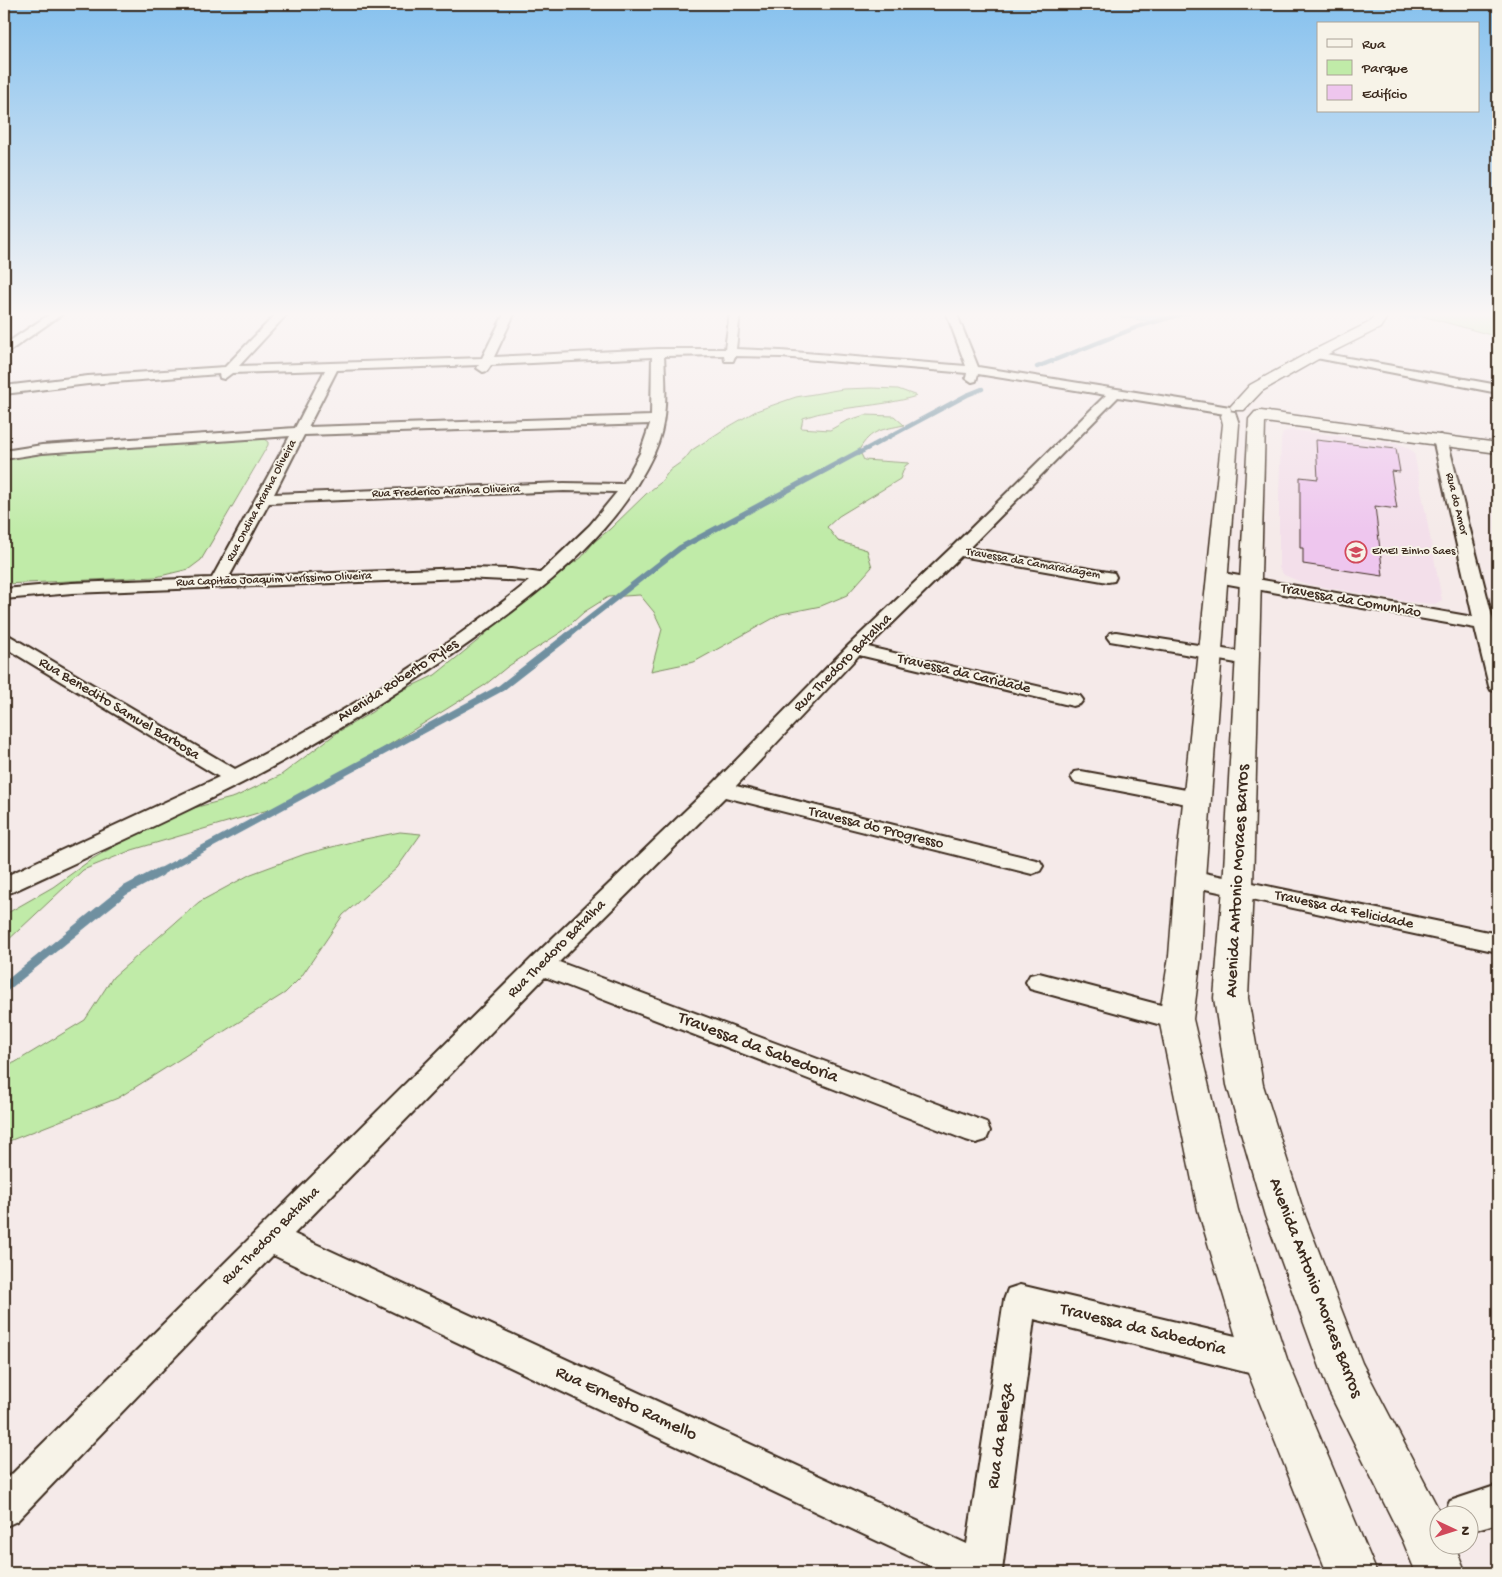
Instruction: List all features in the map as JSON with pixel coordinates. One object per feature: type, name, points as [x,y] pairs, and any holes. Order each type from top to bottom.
[{"type":"street","points":[[4,390],[41,386]]},
{"type":"street","points":[[4,396],[90,386]]},
{"type":"street","name":"Rua Ondina Aranha Oliveira","points":[[218,582],[264,499],[323,386]]},
{"type":"street","name":"Avenida Roberto Pyles","points":[[4,886],[234,778],[369,703],[451,648],[544,578],[595,527],[627,488],[648,452],[657,420],[660,386]]},
{"type":"street","points":[[1042,386],[1498,448]]},
{"type":"street","points":[[1260,386],[1256,388],[1242,413],[1231,424],[1190,878],[1185,956],[1176,1019],[1218,1210],[1265,1360],[1352,1573]]},
{"type":"street","points":[[1480,386],[1498,389]]},
{"type":"street","name":"Rua Thedoro Batalha","points":[[4,1508],[541,965],[721,789],[855,649],[1114,394]]},
{"type":"street","name":"Avenida Antonio Moraes Barros","points":[[1242,413],[1251,583],[1238,887],[1231,998],[1245,1085],[1284,1216],[1345,1376],[1430,1524]]},
{"type":"street","points":[[4,455],[42,449],[176,438],[657,420]]},
{"type":"street","name":"Rua do Amor","points":[[1440,439],[1485,624],[1498,686]]},
{"type":"street","name":"Rua Frederico Aranha Oliveira","points":[[264,499],[564,486],[627,488]]},
{"type":"street","name":"Travessa da Camaradagem","points":[[957,550],[1108,577]]},
{"type":"street","name":"Rua Capitão Joaquim Veríssimo Oliveira","points":[[4,594],[56,588],[464,573],[511,574],[544,578]]},
{"type":"street","name":"Travessa da Comunhão","points":[[1218,577],[1485,624]]},
{"type":"street","points":[[1116,637],[1248,659]]},
{"type":"street","name":"Rua Benedito Samuel Barbosa","points":[[4,640],[234,778]]},
{"type":"street","name":"Travessa da Caridade","points":[[855,649],[1073,700]]},
{"type":"street","points":[[1082,777],[1197,799]]},
{"type":"street","name":"Travessa do Progresso","points":[[721,789],[1032,866]]},
{"type":"street","name":"Travessa da Felicidade","points":[[1190,878],[1498,943]]},
{"type":"street","name":"Travessa da Sabedoria","points":[[541,965],[976,1130]]},
{"type":"street","points":[[1039,982],[1176,1019]]},
{"type":"street","name":"Rua Ernesto Ramello","points":[[269,1238],[982,1572]]},
{"type":"street","name":"Travessa da Sabedoria","points":[[1020,1300],[1265,1360]]},
{"type":"street","name":"Rua da Beleza","points":[[982,1572],[1020,1300]]},
{"type":"street","points":[[1480,1509],[1498,1504]]},
{"type":"street","name":"Avenida Antonio Moraes Barros","points":[[1437,1554],[1441,1573]]},
{"type":"shaded area","name":"EMEI Zinho Saes","points":[[1291,430],[1386,442],[1402,445],[1414,452],[1442,600],[1435,604],[1409,602],[1306,584],[1284,575],[1279,568],[1281,440],[1283,432]]},
{"type":"green space","points":[[843,389],[898,389],[917,396],[889,403],[846,408],[817,414],[803,418],[801,428],[830,430],[846,421],[865,415],[894,416],[904,425],[873,434],[863,443],[859,450],[864,460],[909,463],[905,466],[900,479],[839,516],[827,527],[838,541],[867,550],[872,567],[847,595],[821,606],[781,614],[694,662],[651,671],[662,629],[654,612],[640,595],[608,597],[584,612],[563,631],[507,667],[485,685],[344,773],[285,805],[132,850],[83,870],[4,944],[4,915],[53,887],[92,859],[136,834],[186,810],[235,797],[281,775],[338,732],[372,712],[397,693],[435,675],[481,638],[530,591],[581,558],[594,542],[660,483],[670,470],[684,460],[692,450],[723,430],[756,411],[796,397]]},
{"type":"green space","points":[[261,437],[268,442],[268,445],[201,560],[189,569],[156,577],[4,584],[4,458],[127,445]]},
{"type":"green space","points":[[400,832],[421,834],[397,868],[343,915],[301,977],[285,993],[118,1098],[4,1143],[4,1062],[14,1063],[85,1020],[113,977],[199,902],[251,874],[305,854]]},
{"type":"building","points":[[1316,440],[1396,449],[1400,472],[1391,471],[1397,509],[1375,506],[1383,576],[1303,564],[1303,548],[1300,548],[1300,477],[1318,479]]},
{"type":"waterway","points":[[857,454],[967,395],[982,389]]},
{"type":"waterway","points":[[567,636],[680,548],[859,452]]},
{"type":"waterway","points":[[158,873],[501,688],[569,635]]},
{"type":"waterway","points":[[4,988],[124,891],[160,872]]},
{"type":"place","name":"EMEI Zinho Saes","points":[[1356,552]]}]
